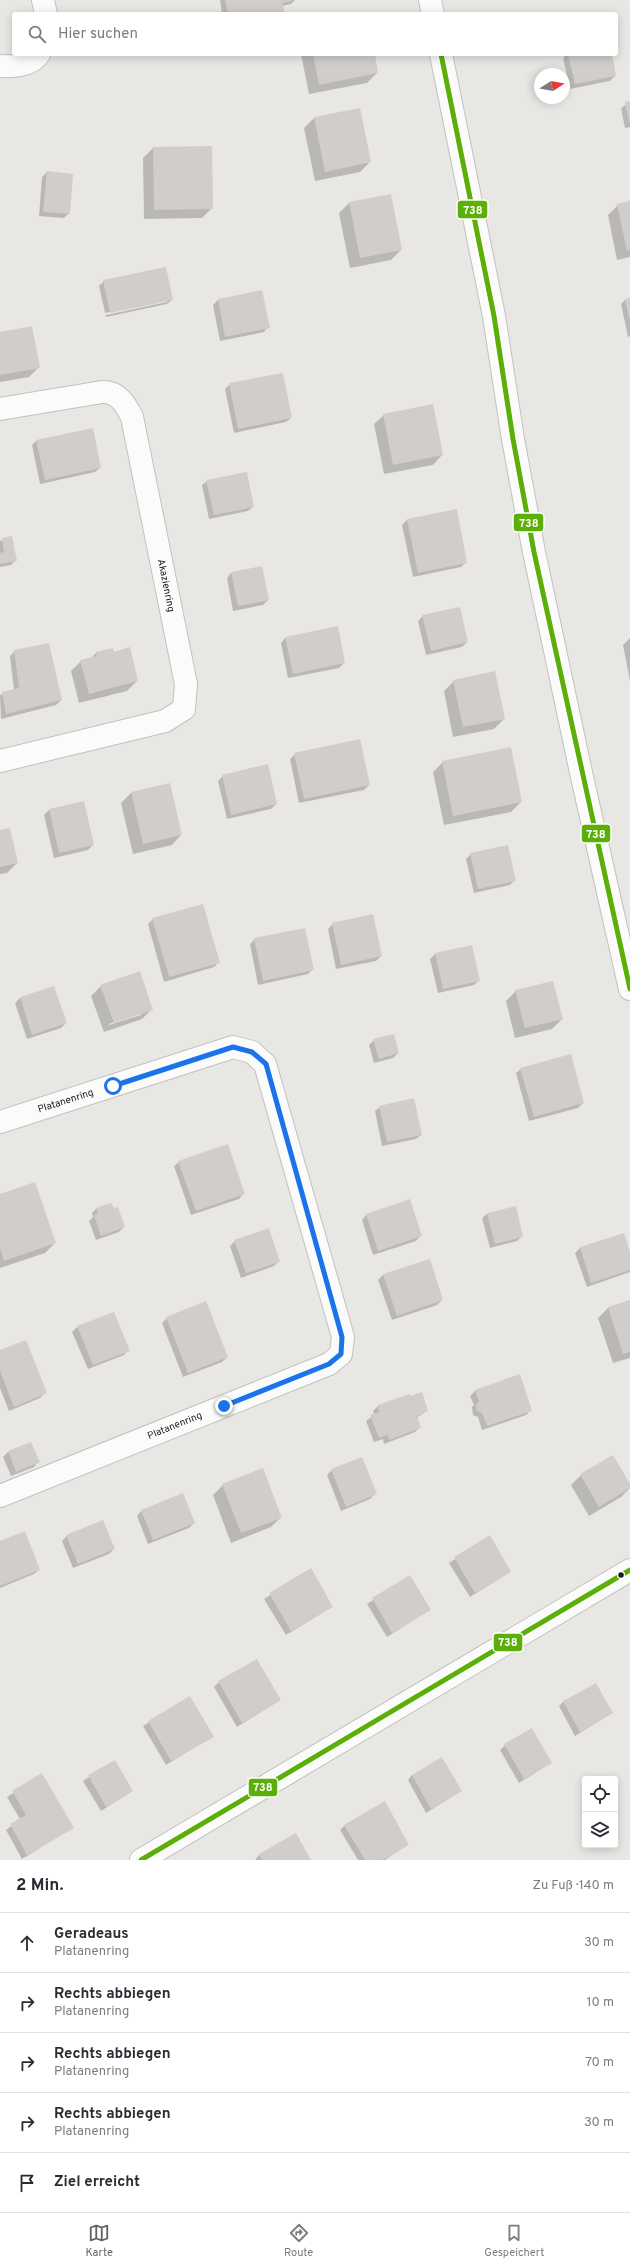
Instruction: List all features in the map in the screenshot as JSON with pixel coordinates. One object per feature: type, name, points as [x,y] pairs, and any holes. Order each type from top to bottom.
[{"type":"street","points":[[44,0],[46,12]]},
{"type":"street","points":[[430,0],[433,12]]},
{"type":"street","points":[[0,66],[19,66],[38,56]]},
{"type":"street","points":[[441,56],[487,282],[513,439],[534,548],[583,783],[630,989]]},
{"type":"street","name":"Akazienring","points":[[0,409],[102,392],[108,392],[124,401],[132,417],[186,684],[184,709],[165,720],[0,762]]},
{"type":"street","name":"Platanenring","points":[[0,1122],[233,1047],[252,1052],[266,1064],[342,1337],[341,1354],[329,1364],[0,1496]]},
{"type":"street","points":[[141,1860],[630,1570]]},
{"type":"building","points":[[225,0],[292,0],[282,3],[284,12],[228,12]]},
{"type":"building","points":[[313,56],[375,56],[378,73],[319,85]]},
{"type":"building","points":[[568,56],[612,56],[616,76],[575,84]]},
{"type":"building","points":[[630,101],[630,122],[629,122],[625,102]]},
{"type":"building","points":[[360,108],[371,162],[325,172],[314,117]]},
{"type":"building","points":[[212,146],[213,209],[154,210],[153,147]]},
{"type":"building","points":[[47,171],[73,174],[70,214],[43,212]]},
{"type":"building","points":[[391,194],[402,250],[360,258],[349,202]]},
{"type":"building","points":[[630,201],[630,250],[627,251],[617,204]]},
{"type":"building","points":[[166,267],[173,300],[110,313],[103,280]]},
{"type":"building","points":[[262,290],[270,328],[225,337],[218,299]]},
{"type":"building","points":[[630,298],[630,318],[629,318],[625,299]]},
{"type":"building","points":[[32,326],[40,368],[0,375],[0,332]]},
{"type":"building","points":[[283,373],[292,418],[238,429],[229,383]]},
{"type":"building","points":[[433,404],[443,455],[393,465],[383,414]]},
{"type":"building","points":[[93,428],[101,468],[45,480],[36,440]]},
{"type":"building","points":[[247,472],[254,507],[214,515],[206,480]]},
{"type":"building","points":[[457,509],[467,563],[418,573],[407,519]]},
{"type":"building","points":[[12,536],[17,561],[0,564],[0,553],[4,552],[2,538]]},
{"type":"building","points":[[262,566],[269,600],[238,606],[231,572]]},
{"type":"building","points":[[460,607],[468,642],[431,651],[422,615]]},
{"type":"building","points":[[338,626],[345,663],[293,674],[285,637]]},
{"type":"building","points":[[49,643],[62,700],[6,714],[2,692],[19,688],[14,650]]},
{"type":"building","points":[[130,647],[138,681],[89,694],[80,660],[97,656],[96,652],[113,648],[114,652]]},
{"type":"building","points":[[495,671],[505,719],[463,727],[453,680]]},
{"type":"building","points":[[360,739],[370,785],[304,799],[294,753]]},
{"type":"building","points":[[511,747],[522,802],[453,816],[442,761]]},
{"type":"building","points":[[268,764],[277,804],[231,815],[222,775]]},
{"type":"building","points":[[170,783],[182,835],[143,844],[131,792]]},
{"type":"building","points":[[84,801],[94,845],[59,853],[49,809]]},
{"type":"building","points":[[10,828],[18,863],[0,867],[0,830]]},
{"type":"building","points":[[508,845],[516,881],[478,889],[470,853]]},
{"type":"building","points":[[203,904],[220,963],[169,977],[152,918]]},
{"type":"building","points":[[373,914],[382,956],[341,965],[332,923]]},
{"type":"building","points":[[305,928],[314,970],[263,981],[254,938]]},
{"type":"building","points":[[472,945],[480,981],[443,989],[435,953]]},
{"type":"building","points":[[140,971],[153,1010],[114,1023],[100,985]]},
{"type":"building","points":[[553,981],[563,1019],[525,1028],[515,990]]},
{"type":"building","points":[[54,986],[67,1023],[32,1035],[20,997]]},
{"type":"building","points":[[394,1034],[399,1053],[379,1059],[373,1039]]},
{"type":"building","points":[[571,1054],[584,1103],[534,1117],[520,1068]]},
{"type":"building","points":[[414,1098],[422,1135],[387,1142],[379,1106]]},
{"type":"building","points":[[228,1144],[245,1194],[196,1211],[178,1161]]},
{"type":"building","points":[[35,1182],[56,1243],[4,1261],[0,1248],[0,1194]]},
{"type":"building","points":[[410,1199],[422,1236],[378,1251],[366,1214]]},
{"type":"building","points":[[111,1203],[114,1208],[118,1207],[125,1227],[101,1236],[94,1215],[98,1214],[96,1208]]},
{"type":"building","points":[[516,1206],[523,1237],[495,1244],[487,1213]]},
{"type":"building","points":[[269,1228],[280,1262],[246,1273],[234,1240]]},
{"type":"building","points":[[624,1233],[630,1252],[630,1270],[591,1283],[580,1247]]},
{"type":"building","points":[[430,1259],[443,1300],[397,1316],[383,1274]]},
{"type":"building","points":[[630,1300],[630,1352],[623,1354],[608,1307]]},
{"type":"building","points":[[206,1301],[228,1357],[188,1373],[166,1317]]},
{"type":"building","points":[[114,1312],[130,1351],[93,1365],[77,1326]]},
{"type":"building","points":[[26,1340],[47,1393],[14,1407],[0,1371],[0,1350]]},
{"type":"building","points":[[520,1374],[532,1411],[487,1426],[482,1413],[477,1411],[476,1405],[479,1401],[475,1390]]},
{"type":"building","points":[[422,1392],[428,1411],[417,1416],[421,1428],[389,1440],[388,1435],[379,1438],[370,1415],[379,1412],[378,1405],[409,1394],[410,1396]]},
{"type":"building","points":[[31,1442],[40,1462],[16,1472],[8,1451]]},
{"type":"building","points":[[613,1455],[630,1484],[630,1488],[599,1507],[580,1474]]},
{"type":"building","points":[[362,1457],[377,1494],[346,1507],[331,1469]]},
{"type":"building","points":[[263,1468],[282,1518],[241,1533],[222,1484]]},
{"type":"building","points":[[183,1493],[195,1523],[153,1540],[141,1510]]},
{"type":"building","points":[[103,1520],[115,1549],[78,1564],[66,1535]]},
{"type":"building","points":[[25,1531],[40,1570],[0,1586],[0,1541]]},
{"type":"building","points":[[490,1535],[511,1572],[475,1593],[454,1557]]},
{"type":"building","points":[[311,1568],[333,1607],[291,1631],[269,1593]]},
{"type":"building","points":[[410,1575],[431,1610],[392,1633],[372,1598]]},
{"type":"building","points":[[257,1659],[281,1700],[242,1723],[218,1681]]},
{"type":"building","points":[[596,1683],[613,1713],[580,1732],[563,1701]]},
{"type":"building","points":[[190,1696],[214,1737],[171,1761],[148,1721]]},
{"type":"building","points":[[532,1728],[552,1763],[524,1779],[504,1744]]},
{"type":"building","points":[[442,1757],[462,1791],[431,1809],[412,1775]]},
{"type":"building","points":[[115,1760],[133,1791],[106,1807],[88,1775]]},
{"type":"building","points":[[42,1773],[74,1828],[27,1855],[10,1824],[26,1815],[12,1791]]},
{"type":"building","points":[[385,1801],[409,1845],[383,1860],[365,1860],[344,1825]]},
{"type":"building","points":[[296,1833],[311,1860],[262,1860],[259,1854]]},
{"type":"transit line","name":"738","points":[[441,56],[494,316],[513,439],[534,552],[630,989]]},
{"type":"transit line","name":"738","points":[[141,1860],[630,1570]]},
{"type":"route","points":[[113,1086],[233,1047],[252,1052],[266,1064],[342,1337],[341,1354],[329,1364],[224,1406]]}]
